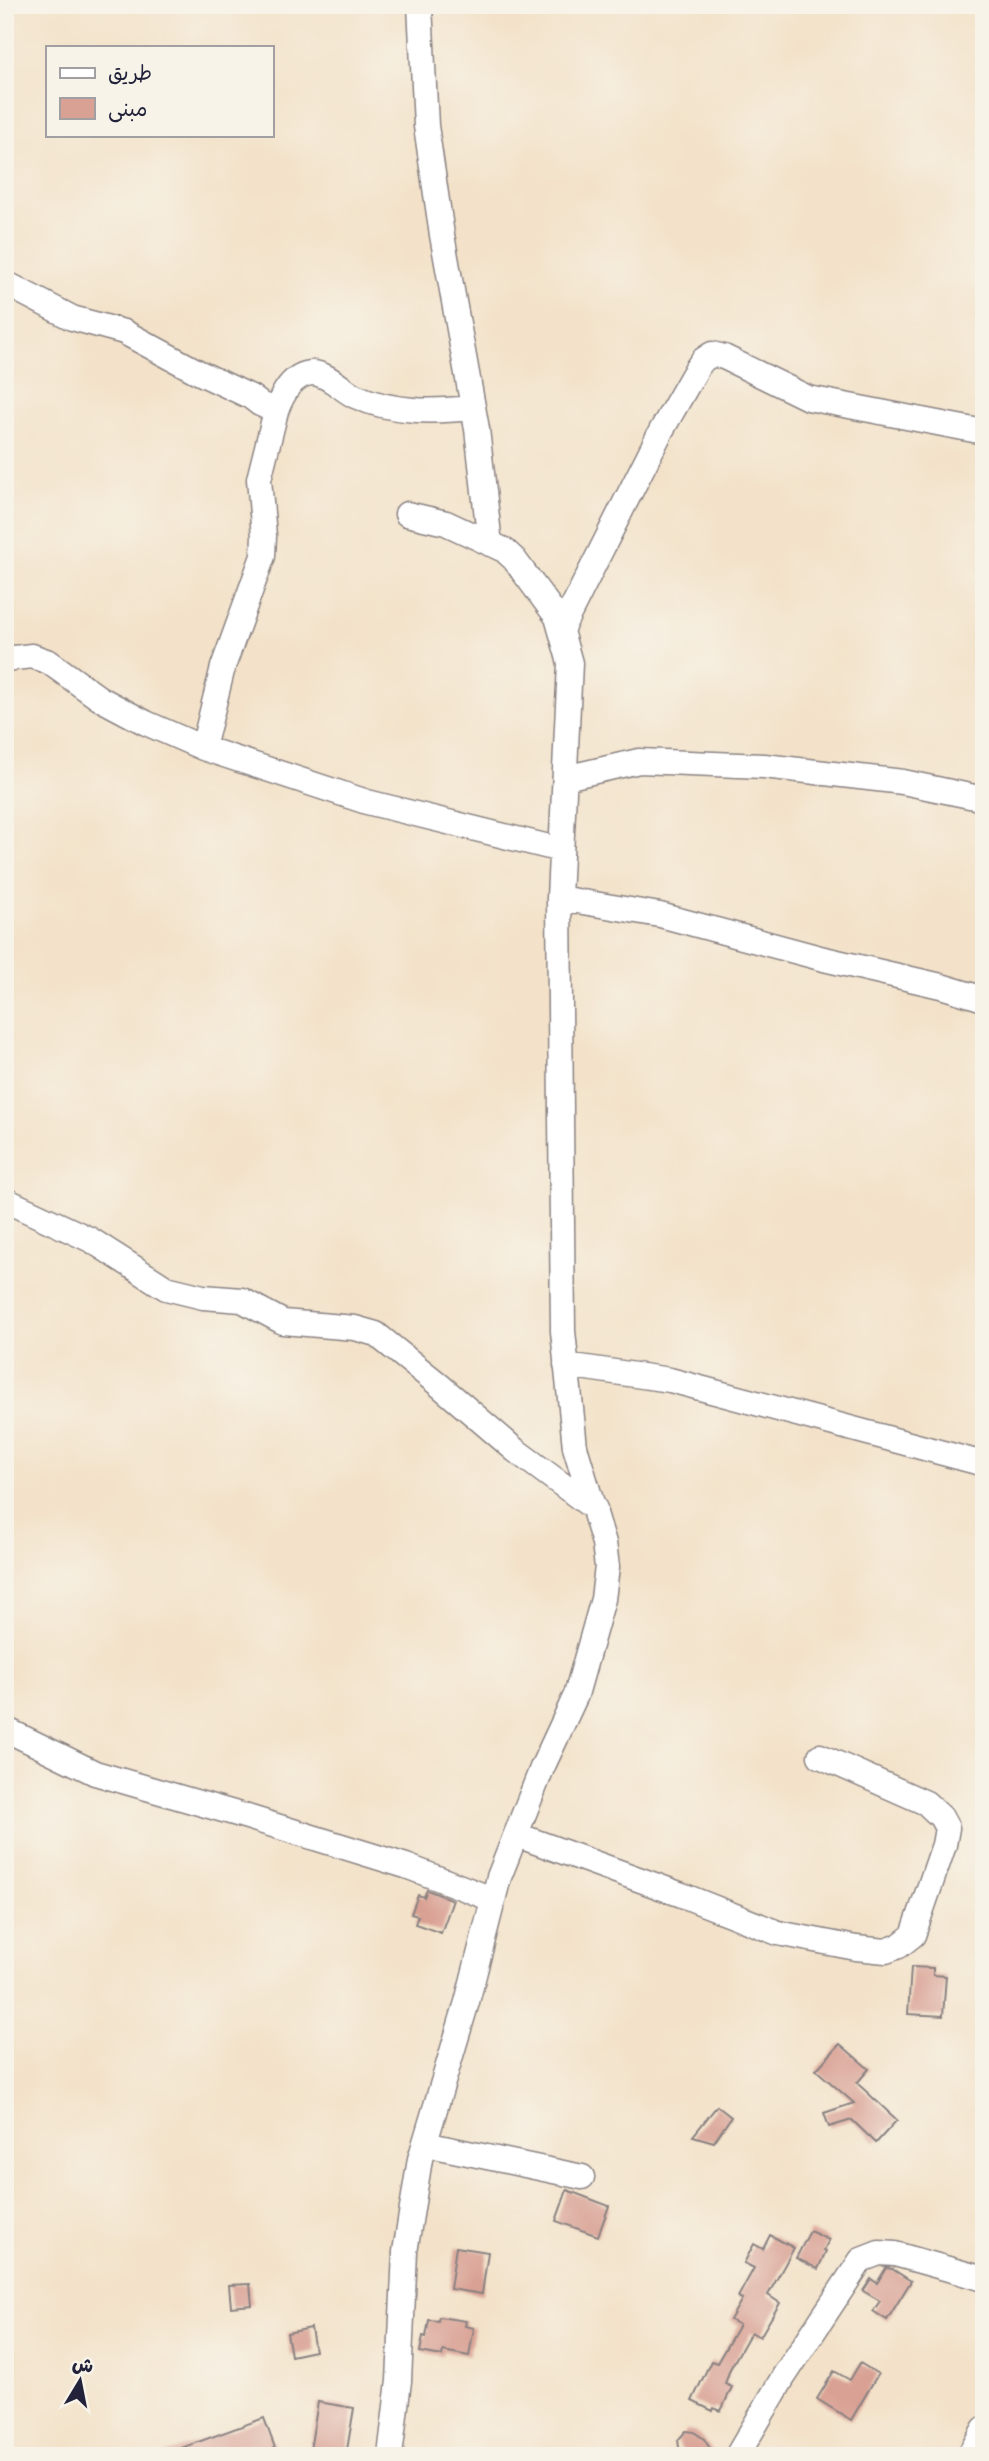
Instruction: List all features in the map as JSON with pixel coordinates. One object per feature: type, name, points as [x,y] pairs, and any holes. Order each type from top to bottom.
[{"type":"street","points":[[420,5],[423,97],[431,167],[473,408],[490,544]]},
{"type":"street","points":[[5,283],[72,318],[124,332],[276,411]]},
{"type":"street","points":[[561,629],[661,431],[697,368],[712,354],[724,356],[808,398],[984,432]]},
{"type":"street","points":[[203,748],[223,667],[263,556],[259,479],[283,393],[300,377],[313,373],[326,377],[354,395],[388,407],[416,412],[473,408]]},
{"type":"street","points":[[390,2456],[398,2381],[405,2252],[420,2159],[467,2002],[492,1899],[542,1768],[576,1695],[603,1599],[607,1567],[595,1509],[575,1447],[563,1331],[559,898],[570,663],[557,617],[514,559],[504,550],[446,523],[407,514]]},
{"type":"street","points":[[5,659],[32,656],[49,663],[99,698],[146,723],[203,748],[368,802],[561,850]]},
{"type":"street","points":[[565,778],[639,761],[764,766],[903,782],[984,799]]},
{"type":"street","points":[[559,898],[660,915],[984,999]]},
{"type":"street","points":[[5,1200],[91,1240],[166,1289],[203,1297],[242,1300],[283,1322],[355,1328],[376,1334],[515,1450],[595,1509]]},
{"type":"street","points":[[566,1365],[670,1380],[984,1464]]},
{"type":"street","points":[[5,1729],[95,1773],[244,1815],[406,1866],[492,1899]]},
{"type":"street","points":[[517,1835],[778,1933],[886,1951],[899,1946],[913,1935],[944,1845],[947,1828],[941,1817],[926,1803],[820,1756]]},
{"type":"street","points":[[425,2144],[582,2177]]},
{"type":"street","points":[[737,2456],[784,2376],[862,2260],[879,2253],[895,2254],[984,2279]]},
{"type":"street","points":[[969,2456],[984,2429]]},
{"type":"building","points":[[427,1890],[453,1900],[441,1933],[415,1924],[418,1916],[411,1914],[418,1895],[424,1897]]},
{"type":"building","points":[[911,1967],[933,1968],[933,1975],[946,1976],[943,2016],[908,2014]]},
{"type":"building","points":[[840,2044],[869,2069],[857,2083],[897,2120],[876,2143],[852,2120],[829,2127],[824,2113],[854,2103],[816,2070]]},
{"type":"building","points":[[717,2106],[731,2117],[714,2142],[693,2136]]},
{"type":"building","points":[[567,2190],[609,2206],[598,2236],[556,2221]]},
{"type":"building","points":[[810,2231],[829,2240],[818,2269],[796,2258]]},
{"type":"building","points":[[770,2235],[794,2248],[768,2295],[780,2303],[760,2337],[751,2332],[730,2369],[725,2384],[732,2387],[721,2411],[714,2408],[713,2411],[692,2401],[711,2361],[717,2363],[739,2325],[730,2320],[742,2299],[738,2297],[754,2268],[744,2263],[754,2244],[763,2249]]},
{"type":"building","points":[[456,2247],[488,2252],[482,2294],[450,2289]]},
{"type":"building","points":[[886,2268],[911,2281],[887,2320],[873,2311],[880,2301],[863,2291],[871,2279],[877,2283]]},
{"type":"building","points":[[250,2284],[252,2305],[231,2307],[229,2285]]},
{"type":"building","points":[[439,2317],[466,2321],[465,2326],[474,2328],[469,2356],[443,2351],[442,2356],[420,2352],[429,2320],[438,2321]]},
{"type":"building","points":[[311,2328],[315,2351],[291,2356],[287,2333]]},
{"type":"building","points":[[860,2363],[878,2374],[851,2420],[817,2399],[834,2371],[850,2380]]},
{"type":"building","points":[[318,2402],[354,2408],[346,2456],[309,2456]]},
{"type":"building","points":[[264,2418],[278,2456],[165,2456],[165,2454]]},
{"type":"building","points":[[686,2431],[694,2432],[704,2439],[715,2456],[686,2456],[679,2447],[678,2440]]}]
